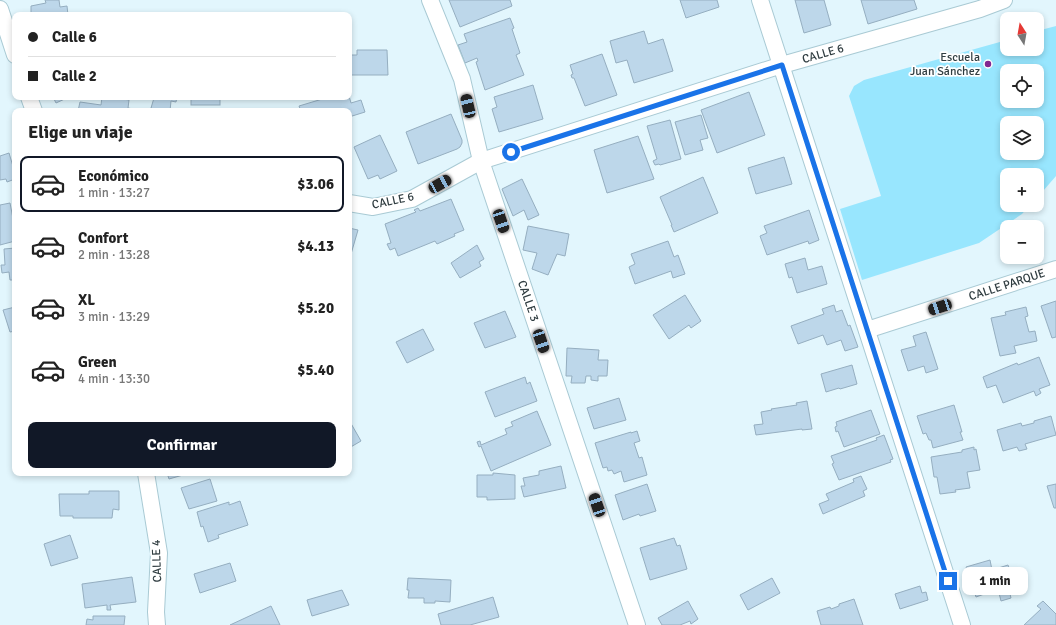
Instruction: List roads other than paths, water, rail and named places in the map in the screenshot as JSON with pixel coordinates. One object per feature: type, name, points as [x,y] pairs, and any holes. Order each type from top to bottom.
[{"type":"street","name":"CALLE 3","points":[[430,0],[462,79],[481,161],[637,625]]},
{"type":"street","points":[[760,0],[962,625]]},
{"type":"street","name":"CALLE 6","points":[[352,204],[373,208],[412,199],[481,161],[782,65],[980,9],[1004,0]]},
{"type":"street","points":[[0,9],[5,39],[12,50]]},
{"type":"street","name":"CALLE PARQUE","points":[[867,330],[1056,269]]},
{"type":"street","name":"CALLE 4","points":[[146,476],[159,553],[156,612],[157,625]]},
{"type":"place","name":"Escuela Juan Sánchez","points":[[988,64]]}]
